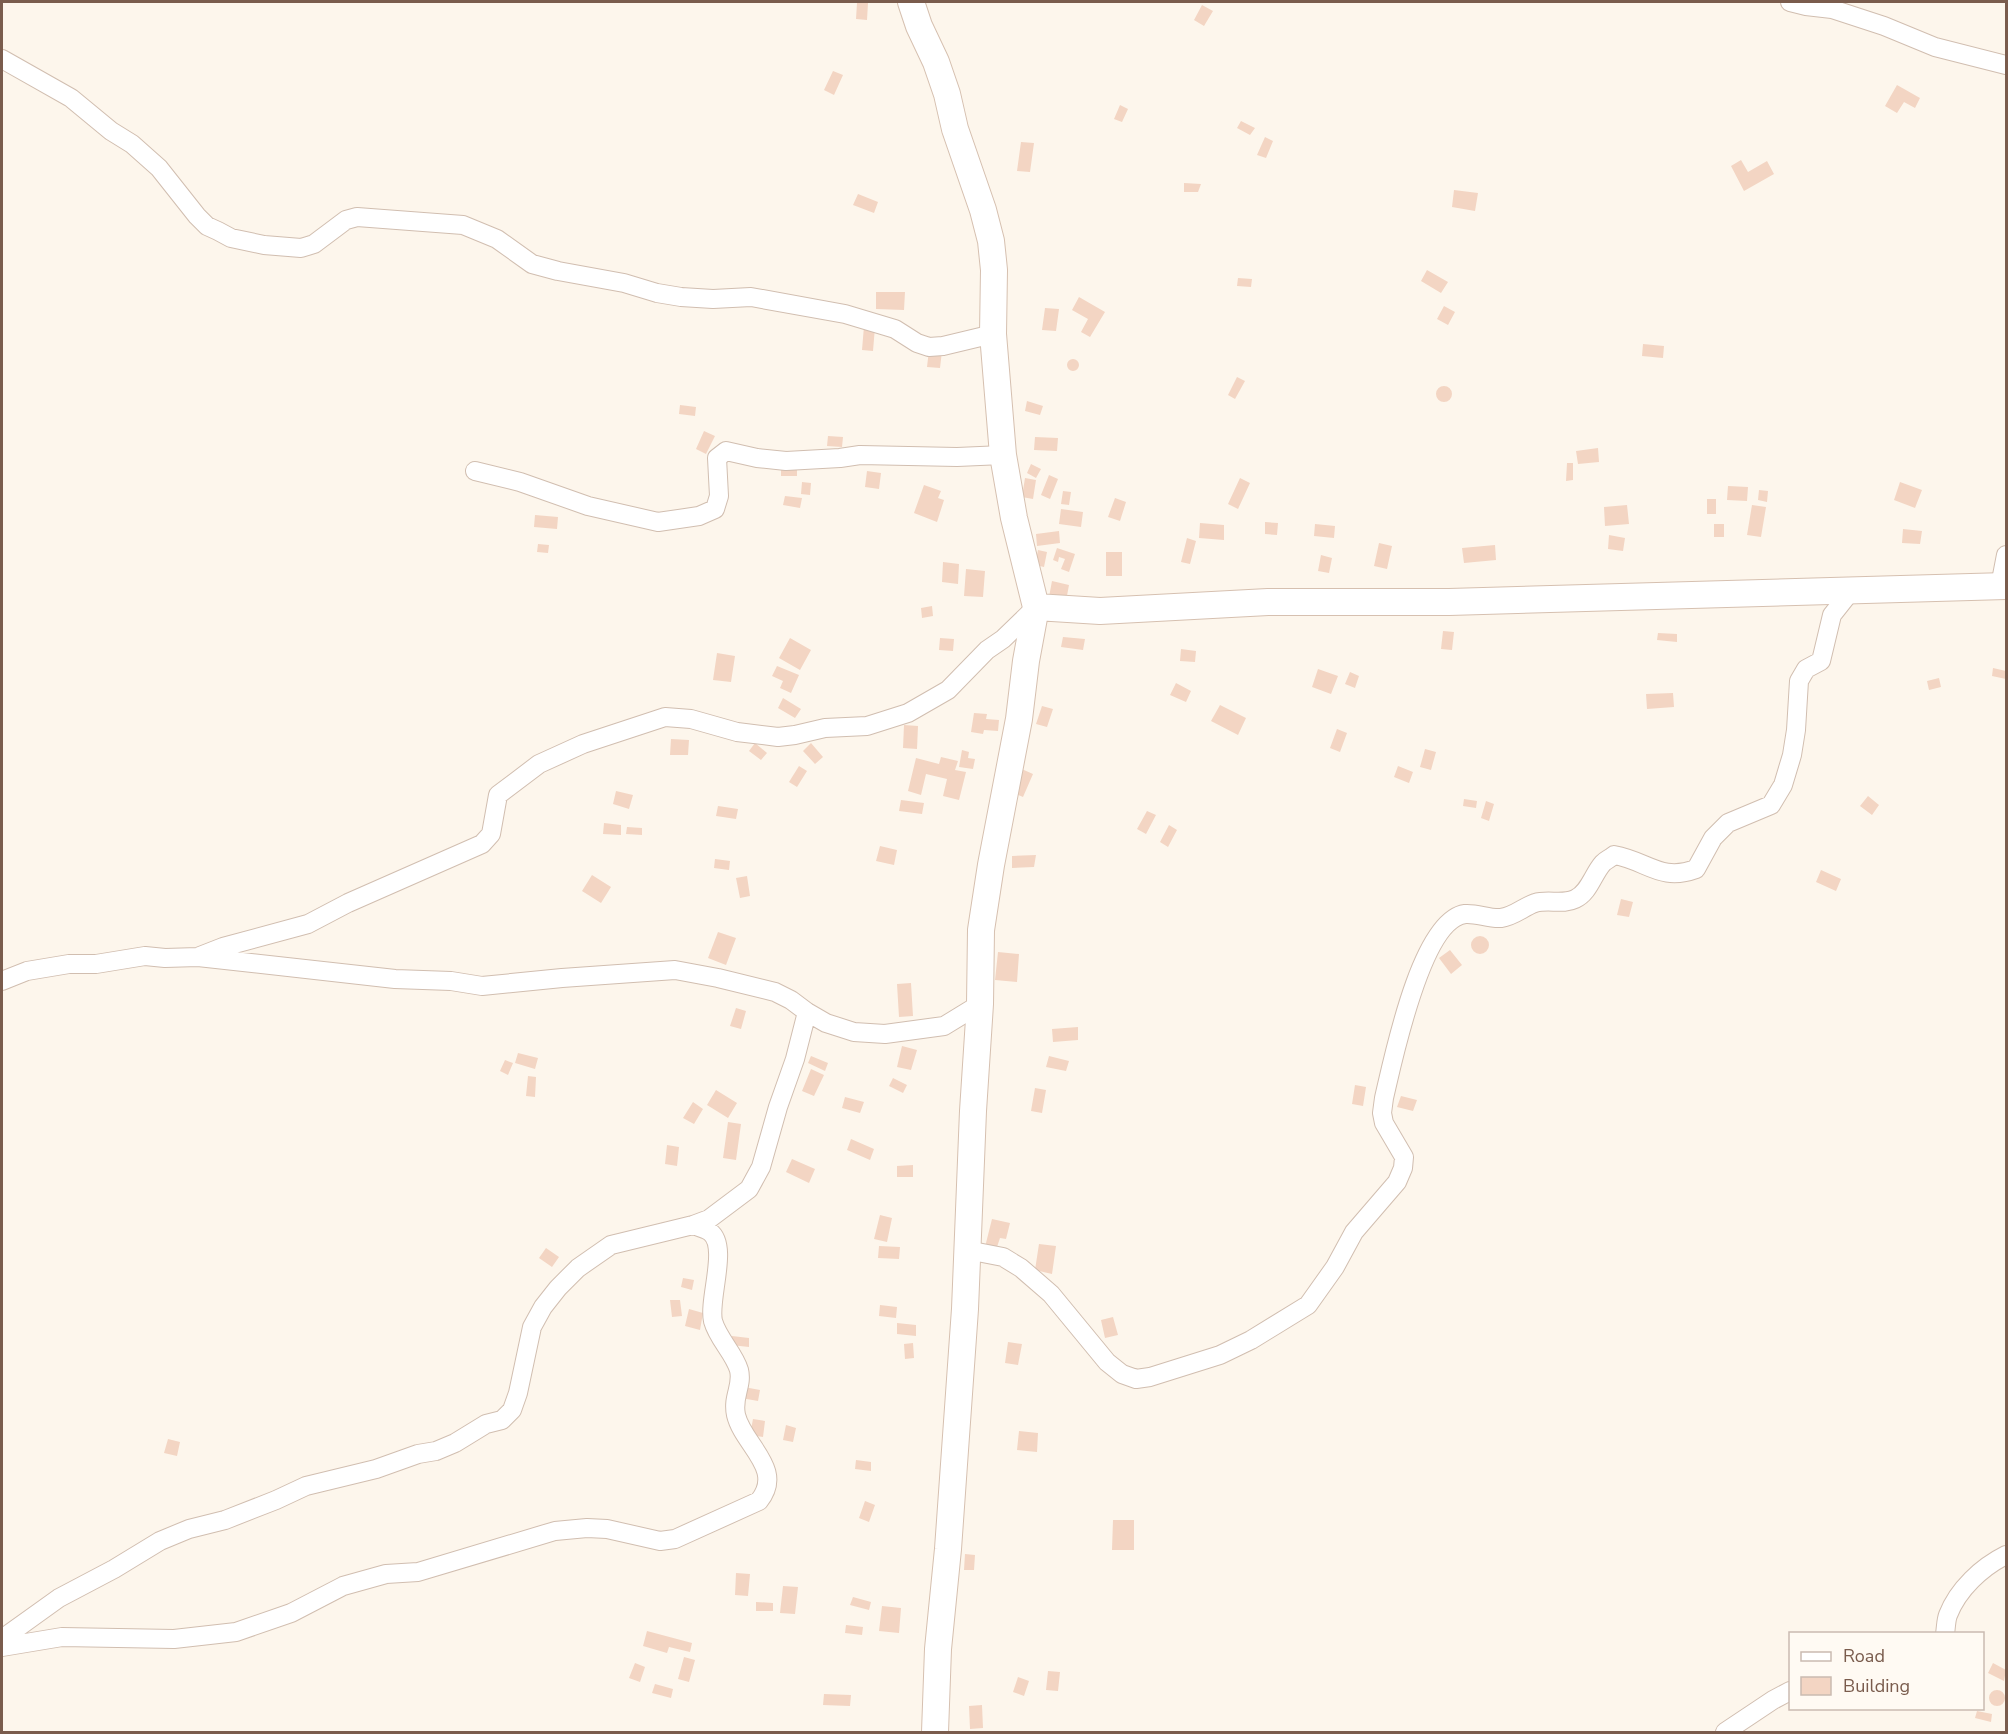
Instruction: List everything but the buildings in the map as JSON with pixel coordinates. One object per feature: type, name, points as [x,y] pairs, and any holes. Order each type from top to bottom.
[{"type":"street","points":[[911,2],[921,32],[936,62],[991,241],[994,270],[993,334],[1003,455],[1014,518],[1036,608],[981,930],[980,1004],[964,1309],[948,1549],[938,1649],[935,1732]]},
{"type":"street","points":[[1790,2],[1832,9],[1884,26],[1935,47],[2007,65]]},
{"type":"street","points":[[2,59],[71,98],[111,131],[132,144],[159,168],[207,226],[238,239],[264,245],[301,248],[314,243],[346,220],[357,217],[455,224],[496,239],[532,264],[575,275],[624,283],[657,293],[697,299],[751,297],[810,307],[887,326],[929,347],[943,346],[993,334]]},
{"type":"street","points":[[475,471],[520,482],[588,506],[658,522],[699,516],[715,509],[719,496],[717,458],[726,451],[757,458],[786,461],[840,458],[860,454],[957,458],[1003,455]]},
{"type":"street","points":[[198,957],[223,947],[308,924],[348,903],[482,844],[491,834],[498,795],[539,764],[583,744],[665,717],[692,718],[737,732],[778,737],[825,728],[867,726],[888,720],[908,713],[948,690],[987,650],[1003,639],[1036,608],[1100,611],[1268,602],[1449,602],[2003,586],[2007,555]]},
{"type":"street","points":[[967,1250],[1003,1257],[1021,1268],[1051,1294],[1107,1362],[1122,1374],[1136,1379],[1150,1377],[1220,1355],[1251,1340],[1308,1305],[1329,1276],[1354,1232],[1397,1182],[1403,1168],[1404,1157],[1384,1124],[1382,1113],[1384,1098],[1406,1006],[1431,946],[1446,925],[1454,918],[1465,914],[1499,918],[1514,915],[1534,903],[1570,901],[1578,898],[1584,893],[1604,862],[1614,855],[1628,858],[1665,874],[1683,874],[1696,869],[1713,838],[1728,823],[1771,805],[1783,785],[1792,755],[1799,681],[1806,669],[1821,661],[1832,615],[1851,591]]},
{"type":"street","points":[[2,981],[27,971],[145,956],[198,957],[395,979],[451,981],[482,986],[675,970],[775,992],[792,1000],[826,1023],[854,1032],[885,1034],[944,1026],[980,1004]]},
{"type":"street","points":[[2,1639],[59,1598],[160,1541],[189,1529],[225,1520],[306,1486],[376,1469],[436,1450],[455,1443],[486,1424],[502,1420],[512,1410],[518,1393],[532,1328],[543,1307],[578,1268],[611,1245],[710,1219],[749,1189],[757,1176],[795,1059],[807,1012]]},
{"type":"street","points":[[2,1647],[62,1637],[174,1639],[236,1632],[291,1613],[343,1586],[386,1574],[418,1572],[555,1531],[607,1529],[660,1541],[675,1539],[759,1501],[765,1494],[766,1472],[761,1458],[744,1434],[736,1417],[734,1399],[740,1383],[739,1369],[713,1321],[712,1296],[718,1247],[710,1232],[693,1225]]},
{"type":"street","points":[[1945,1632],[1947,1616],[1961,1593],[1980,1572],[2007,1555]]},
{"type":"street","points":[[1725,1732],[1789,1692]]}]
